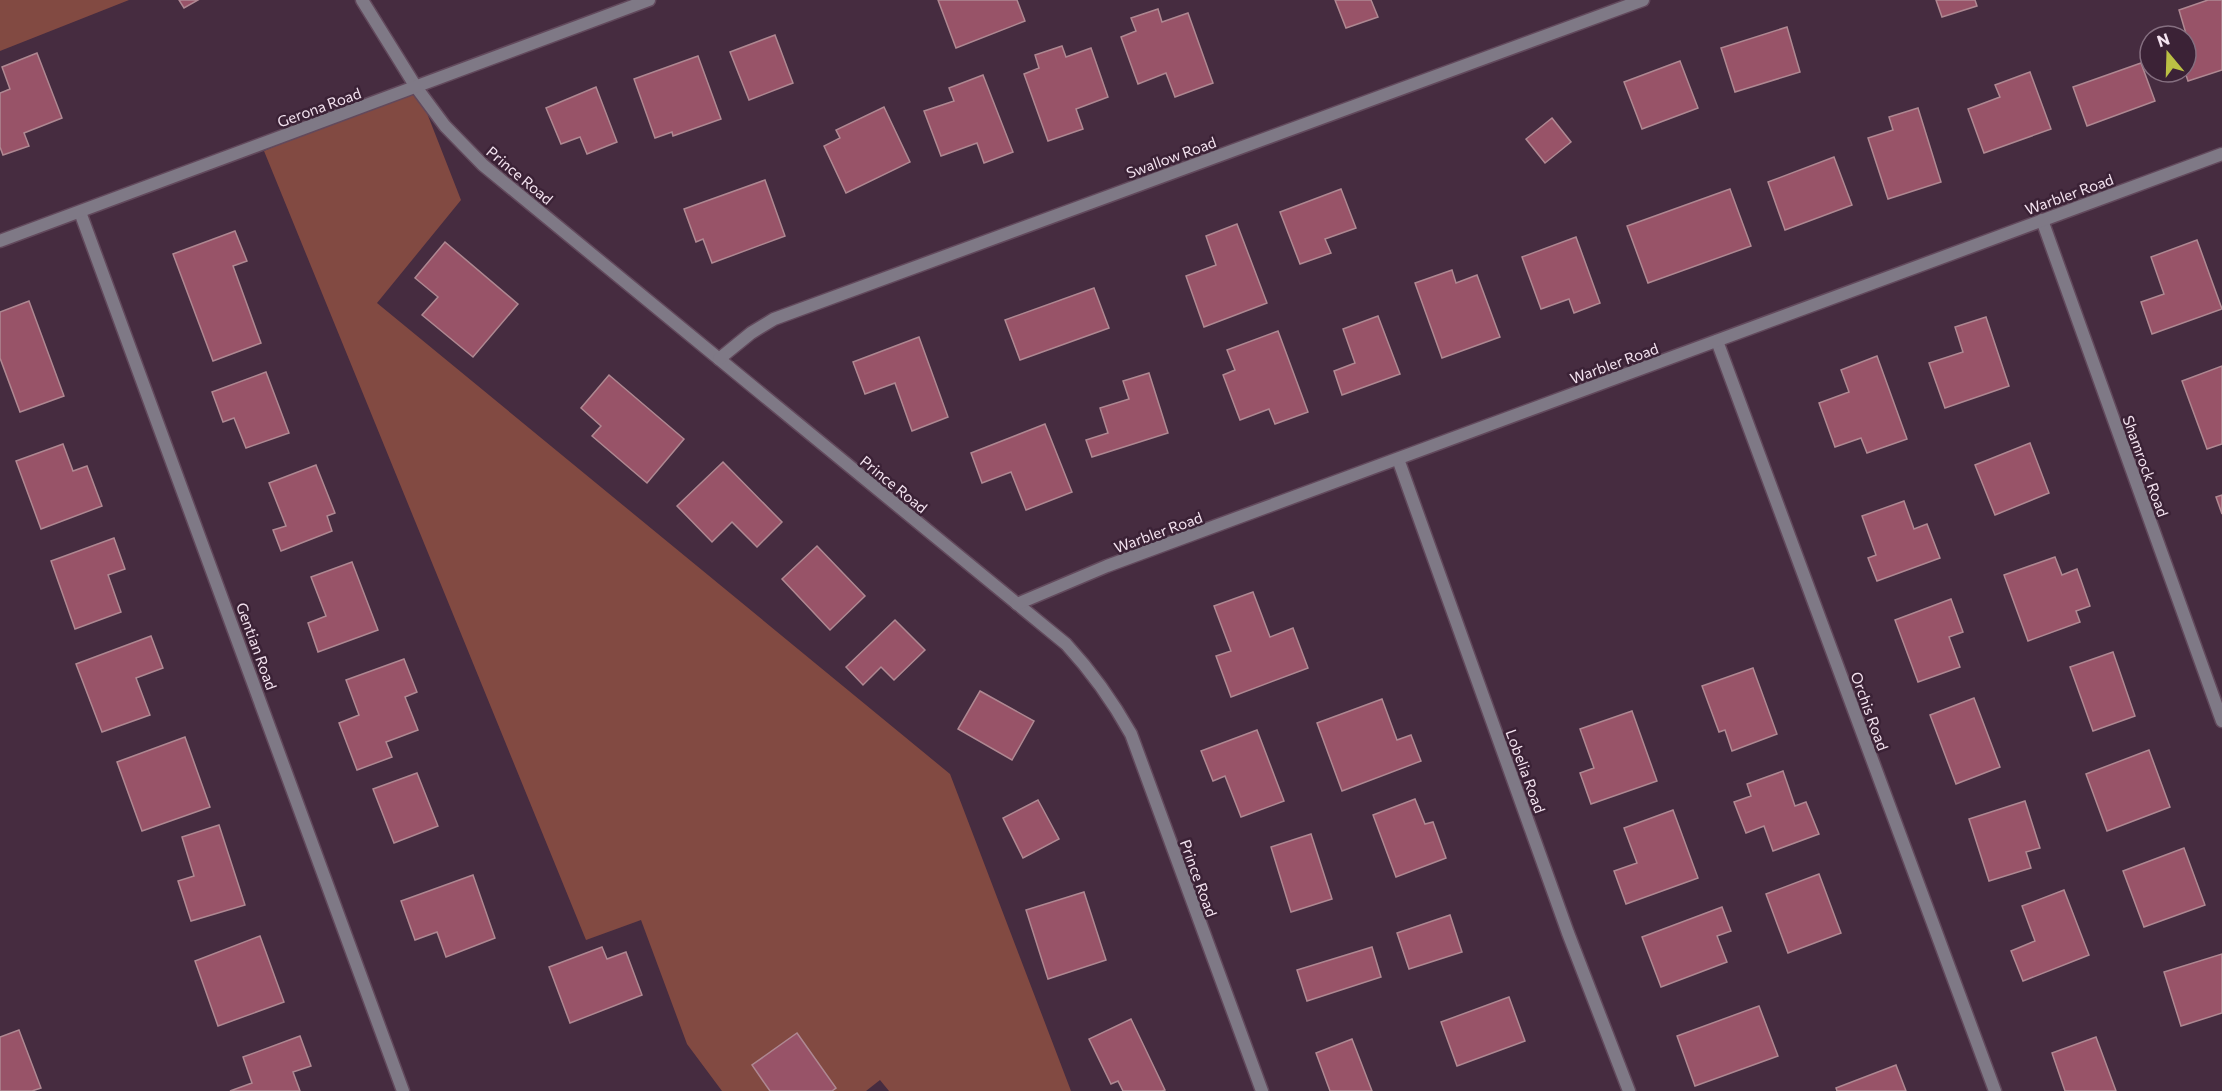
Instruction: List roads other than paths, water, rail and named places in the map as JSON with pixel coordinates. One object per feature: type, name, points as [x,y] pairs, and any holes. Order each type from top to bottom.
[{"type":"street","name":"Prince Road","points":[[362,0],[416,87],[445,126],[483,165],[1066,644],[1091,671],[1131,734],[1262,1091]]},
{"type":"street","name":"Gerona Road","points":[[0,241],[649,0]]},
{"type":"street","name":"Swallow Road","points":[[719,359],[751,333],[774,320],[1643,0]]},
{"type":"street","name":"Warbler Road","points":[[1017,604],[1107,566],[2222,154]]},
{"type":"street","name":"Gentian Road","points":[[80,212],[403,1091]]},
{"type":"street","name":"Shamrock Road","points":[[2042,220],[2222,721]]},
{"type":"street","name":"Orchis Road","points":[[1717,341],[1995,1091]]},
{"type":"street","name":"Lobelia Road","points":[[1398,459],[1568,933],[1629,1091]]}]
